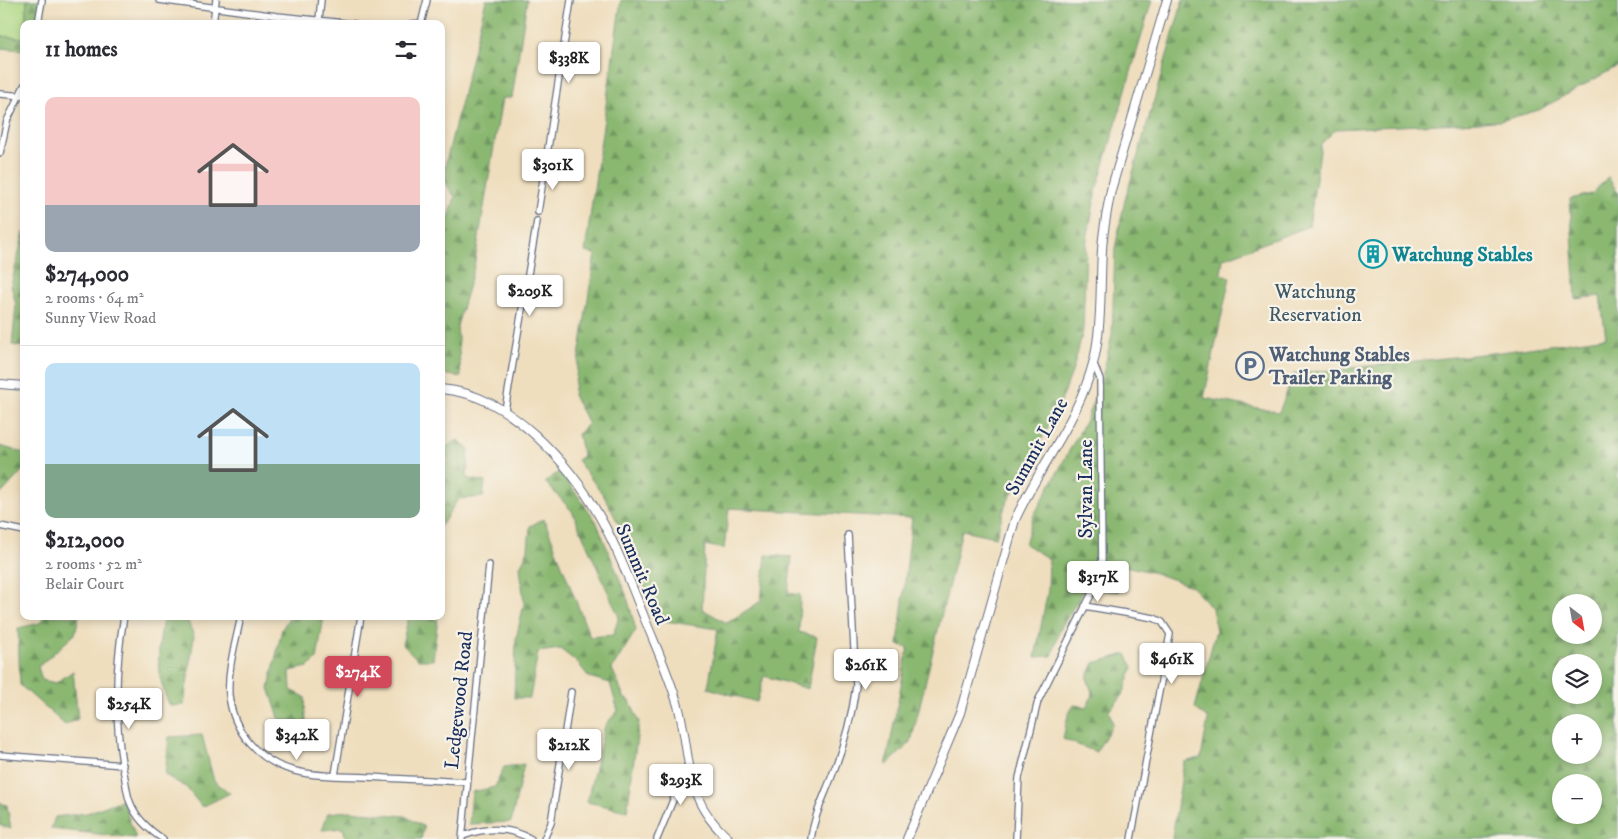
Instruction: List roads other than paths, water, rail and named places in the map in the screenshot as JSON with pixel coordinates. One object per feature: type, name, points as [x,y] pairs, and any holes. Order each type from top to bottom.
[{"type":"street","points":[[39,20],[42,0]]},
{"type":"street","points":[[159,0],[320,20],[321,0]]},
{"type":"street","points":[[214,20],[216,0]]},
{"type":"street","points":[[423,20],[427,0]]},
{"type":"street","points":[[538,212],[571,0]]},
{"type":"street","name":"Summit Lane","points":[[907,839],[960,713],[1015,520],[1024,500],[1073,419],[1093,362],[1098,335],[1105,222],[1111,190],[1166,0]]},
{"type":"street","points":[[0,94],[20,96]]},
{"type":"street","points":[[0,153],[8,121],[20,98]]},
{"type":"street","points":[[506,410],[537,221]]},
{"type":"street","name":"Sylvan Lane","points":[[1016,839],[1019,778],[1034,714],[1043,688],[1094,589],[1102,567],[1100,378],[1093,362]]},
{"type":"street","points":[[0,384],[20,386]]},
{"type":"street","name":"Summit Road","points":[[445,390],[471,394],[506,410],[564,463],[592,501],[609,532],[675,696],[682,726],[687,766],[702,807],[729,839]]},
{"type":"street","points":[[0,526],[20,530]]},
{"type":"street","points":[[811,839],[818,811],[841,750],[855,698],[856,686],[848,535]]},
{"type":"street","name":"Ledgewood Road","points":[[463,838],[466,782],[489,565]]},
{"type":"street","points":[[1085,606],[1154,618],[1162,622],[1170,634],[1131,839]]},
{"type":"street","points":[[123,620],[117,653],[116,700],[123,765],[130,803],[144,825],[163,839]]},
{"type":"street","points":[[240,620],[229,685],[232,712],[240,729],[256,750],[279,766],[305,773],[466,782]]},
{"type":"street","points":[[335,775],[360,620]]},
{"type":"street","points":[[544,839],[551,823],[571,692]]},
{"type":"street","points":[[0,754],[123,765]]},
{"type":"street","points":[[656,839],[687,766]]},
{"type":"street","points":[[463,838],[493,829],[516,832],[531,839]]},
{"type":"place","name":"Watchung Stables","points":[[1373,254]]},
{"type":"place","name":"Watchung Stables Trailer Parking","points":[[1250,366]]},
{"type":"park label","name":"Watchung Reservation","points":[[1315,302]]}]
